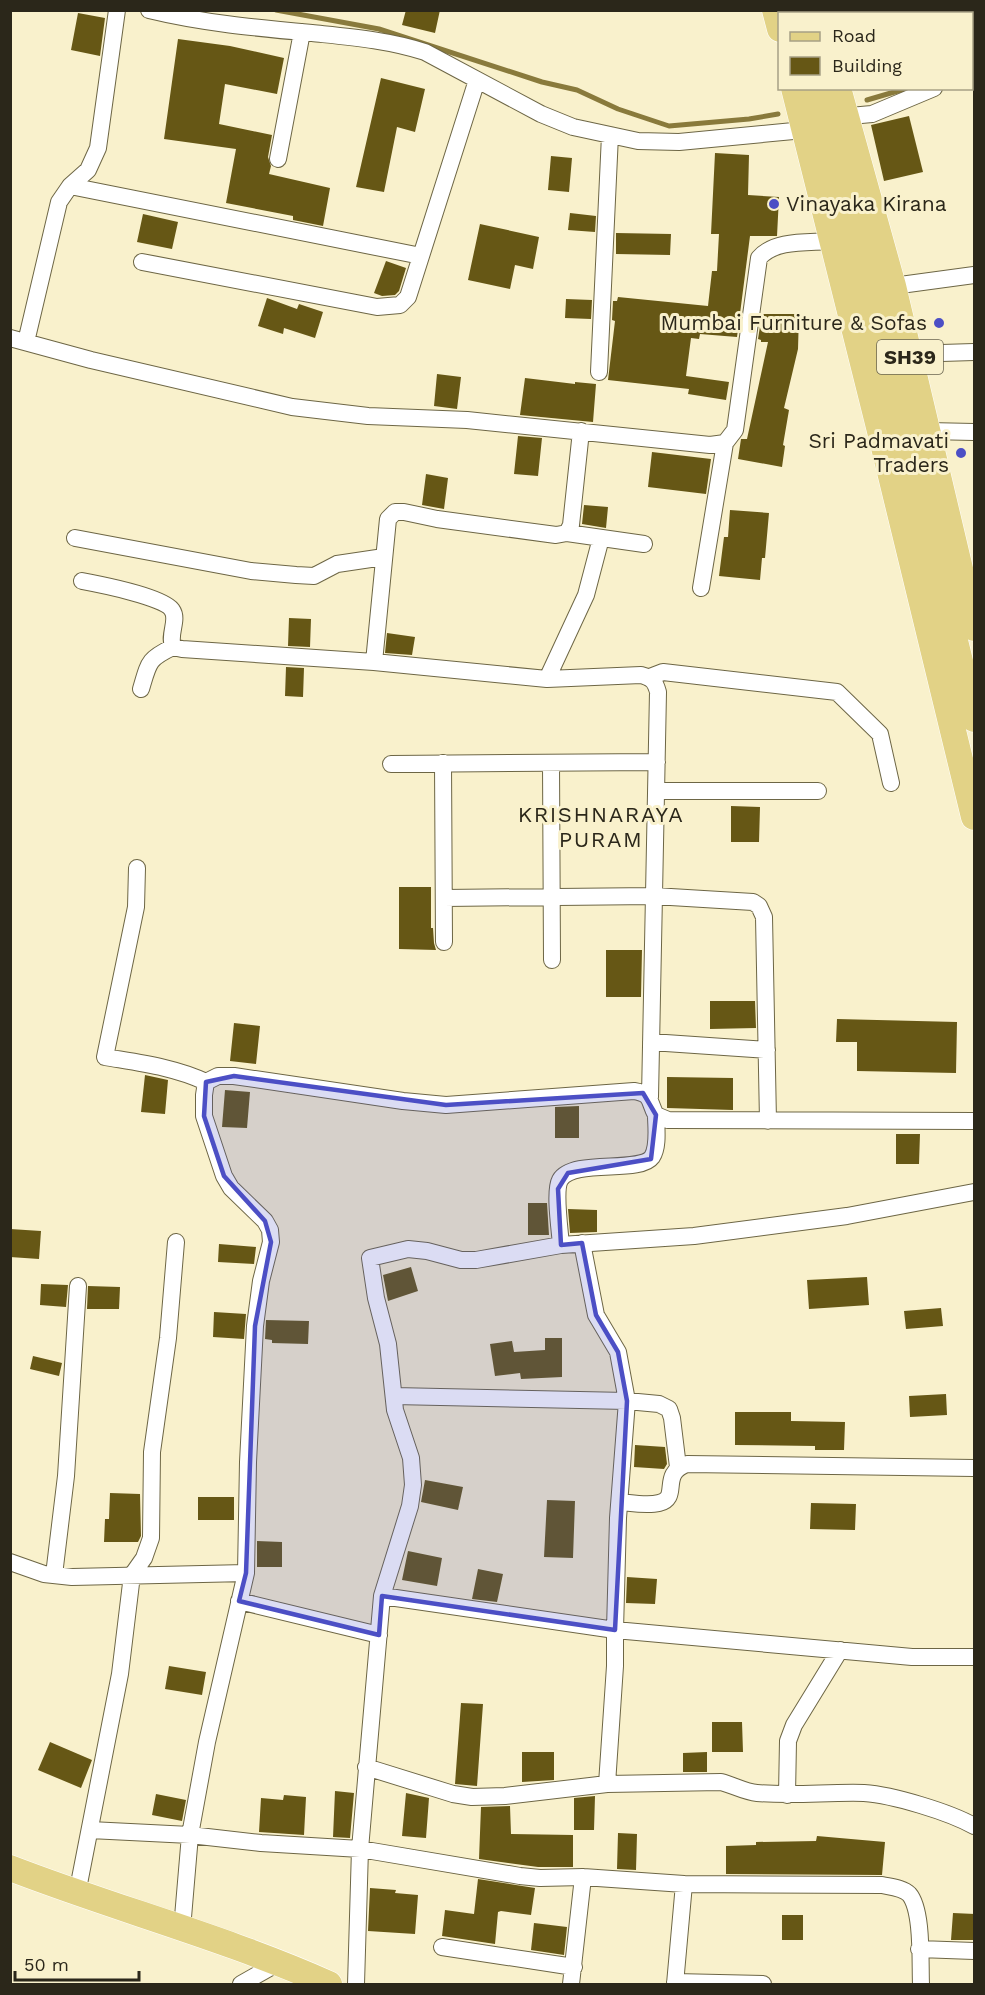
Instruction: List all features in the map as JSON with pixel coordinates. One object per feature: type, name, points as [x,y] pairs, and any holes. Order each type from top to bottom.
[{"type":"main road","name":"SH39","points":[[796,90],[825,122],[893,286],[975,628]]},
{"type":"main road","points":[[817,90],[885,351],[975,719]]},
{"type":"main road","name":"SH39","points":[[837,90],[825,122],[831,242],[884,443],[975,817]]},
{"type":"main road","points":[[10,1868],[78,1894],[280,1962],[329,1984]]},
{"type":"street","points":[[117,10],[98,148],[88,170],[70,186],[59,202],[18,340],[207,389],[292,407],[368,416],[467,420],[710,445],[724,443]]},
{"type":"street","points":[[149,10],[407,46],[425,52],[541,114],[573,127],[638,141],[679,142],[872,114],[929,90]]},
{"type":"street","points":[[278,159],[302,32]]},
{"type":"street","points":[[142,262],[377,307],[400,305],[408,297],[477,80]]},
{"type":"street","points":[[600,372],[610,135]]},
{"type":"street","points":[[70,186],[421,256]]},
{"type":"street","points":[[701,588],[724,443],[735,430],[759,258],[764,252],[776,246],[831,242]]},
{"type":"street","points":[[893,286],[975,275]]},
{"type":"street","points":[[909,354],[975,352]]},
{"type":"street","points":[[567,533],[571,525],[581,431]]},
{"type":"street","points":[[928,431],[975,432]]},
{"type":"street","points":[[374,662],[387,523],[395,512],[556,535],[567,533],[644,544]]},
{"type":"street","points":[[75,538],[251,571],[296,575],[314,576],[336,564],[384,557]]},
{"type":"street","points":[[547,679],[586,595],[601,538]]},
{"type":"street","points":[[82,581],[123,590],[166,604],[173,610],[175,620],[171,634],[173,647]]},
{"type":"street","points":[[141,689],[148,664],[156,655],[173,647],[374,662],[547,679],[641,675],[650,677],[656,683],[658,692],[657,762],[650,1097],[657,1115],[656,1150],[651,1159],[642,1163],[584,1168],[568,1173],[560,1179],[558,1189],[561,1245]]},
{"type":"street","points":[[650,677],[663,672],[837,692],[880,734],[891,783]]},
{"type":"street","points":[[391,764],[657,762]]},
{"type":"street","points":[[443,763],[444,942]]},
{"type":"street","points":[[551,763],[552,960]]},
{"type":"street","points":[[656,791],[818,791]]},
{"type":"street","points":[[137,868],[136,908],[105,1057],[166,1067],[206,1082]]},
{"type":"street","points":[[444,898],[654,897],[753,902],[759,906],[764,916],[768,1120]]},
{"type":"street","points":[[651,1042],[767,1050]]},
{"type":"street","points":[[206,1082],[218,1076],[234,1076],[403,1101],[446,1105],[634,1091],[650,1097]]},
{"type":"street","points":[[182,1929],[190,1834],[207,1742],[246,1573],[248,1462],[255,1326],[261,1281],[271,1242],[270,1230],[265,1221],[231,1188],[224,1176],[204,1116],[206,1082]]},
{"type":"street","points":[[657,1115],[668,1120],[975,1121]]},
{"type":"street","points":[[356,1984],[360,1849],[382,1596],[410,1506],[414,1485],[411,1458],[398,1422],[388,1344],[376,1299],[370,1258],[408,1249],[427,1251],[461,1260],[476,1260],[561,1245],[694,1236],[847,1216],[975,1192]]},
{"type":"street","points":[[78,1894],[120,1674],[132,1575],[144,1558],[150,1538],[152,1452],[168,1338],[176,1242]]},
{"type":"street","points":[[582,1243],[596,1315],[618,1352],[627,1401],[620,1502],[615,1666],[607,1784]]},
{"type":"street","points":[[54,1575],[66,1476],[78,1286]]},
{"type":"street","points":[[393,1396],[627,1401],[659,1404],[669,1409],[672,1418],[678,1467]]},
{"type":"street","points":[[620,1502],[657,1504],[665,1501],[670,1495],[672,1476],[678,1467],[687,1464],[975,1468]]},
{"type":"street","points":[[10,1562],[44,1574],[72,1577],[246,1573]]},
{"type":"street","points":[[382,1596],[615,1630],[912,1657],[975,1657]]},
{"type":"street","points":[[239,1601],[379,1635]]},
{"type":"street","points":[[787,1795],[788,1741],[794,1725],[840,1650]]},
{"type":"street","points":[[366,1767],[453,1794],[472,1797],[506,1796],[607,1784],[721,1782],[753,1793],[787,1795],[866,1793],[941,1811],[975,1826]]},
{"type":"street","points":[[90,1830],[190,1834],[261,1843],[360,1849],[520,1876],[583,1877],[684,1884],[882,1885],[908,1892],[914,1902],[920,1949],[921,1984]]},
{"type":"street","points":[[571,1984],[583,1877]]},
{"type":"street","points":[[684,1884],[675,1983],[763,1984]]},
{"type":"street","points":[[442,1947],[574,1967]]},
{"type":"street","points":[[920,1949],[975,1952]]},
{"type":"street","points":[[241,1984],[280,1962]]},
{"type":"highlighted area","points":[[234,1076],[446,1105],[643,1093],[656,1115],[651,1159],[568,1173],[558,1189],[561,1245],[582,1243],[596,1315],[618,1352],[627,1401],[615,1630],[382,1596],[379,1635],[239,1601],[246,1573],[255,1326],[271,1242],[265,1221],[224,1176],[204,1116],[206,1082]]},
{"type":"building","points":[[406,10],[440,10],[435,33],[402,25]]},
{"type":"building","points":[[78,13],[105,18],[100,56],[71,50]]},
{"type":"building","points":[[178,39],[230,46],[284,58],[277,94],[225,84],[219,124],[272,135],[268,157],[271,166],[269,174],[330,188],[323,226],[293,220],[293,216],[226,203],[236,149],[164,139]]},
{"type":"building","points":[[381,78],[425,89],[415,132],[397,127],[384,192],[356,187]]},
{"type":"building","points":[[909,116],[923,172],[884,181],[871,125]]},
{"type":"building","points":[[715,153],[749,155],[748,195],[779,197],[777,236],[750,236],[737,337],[700,334],[699,339],[691,338],[686,376],[729,382],[726,400],[688,394],[689,389],[608,380],[615,321],[612,320],[613,301],[617,301],[618,297],[708,306],[712,271],[717,271],[719,234],[711,234]]},
{"type":"building","points":[[551,156],[572,158],[569,192],[548,190]]},
{"type":"building","points":[[570,213],[596,216],[595,232],[568,230]]},
{"type":"building","points":[[143,214],[178,222],[172,249],[137,242]]},
{"type":"building","points":[[480,224],[539,237],[533,269],[515,265],[510,289],[468,280]]},
{"type":"building","points":[[616,233],[671,234],[670,255],[616,254]]},
{"type":"building","points":[[386,261],[406,268],[399,291],[395,295],[382,296],[374,293]]},
{"type":"building","points":[[267,298],[297,309],[299,304],[323,312],[315,338],[284,328],[283,334],[258,326]]},
{"type":"building","points":[[566,299],[592,300],[591,319],[565,318]]},
{"type":"building","points":[[762,314],[799,314],[798,349],[784,408],[789,410],[782,467],[738,459],[741,439],[747,439],[768,342],[761,342],[758,339]]},
{"type":"building","points":[[437,374],[461,377],[457,409],[434,406]]},
{"type":"building","points":[[525,378],[596,384],[593,422],[520,415]]},
{"type":"building","points":[[518,436],[542,438],[538,476],[514,474]]},
{"type":"building","points":[[652,452],[711,459],[706,494],[648,487]]},
{"type":"building","points":[[426,474],[448,478],[444,509],[422,505]]},
{"type":"building","points":[[584,505],[608,507],[606,528],[582,524]]},
{"type":"building","points":[[730,510],[769,513],[765,558],[762,558],[760,580],[719,576],[724,537],[728,537]]},
{"type":"building","points":[[289,618],[311,619],[310,647],[288,646]]},
{"type":"building","points":[[387,633],[415,637],[412,655],[385,653]]},
{"type":"building","points":[[286,667],[304,668],[303,697],[285,696]]},
{"type":"building","points":[[731,806],[760,807],[759,842],[731,842]]},
{"type":"building","points":[[399,887],[431,887],[431,928],[433,928],[436,950],[399,949]]},
{"type":"building","points":[[606,950],[642,950],[641,997],[606,997]]},
{"type":"building","points":[[710,1001],[755,1001],[756,1028],[710,1029]]},
{"type":"building","points":[[837,1019],[957,1022],[956,1073],[857,1071],[857,1042],[836,1042]]},
{"type":"building","points":[[234,1023],[260,1026],[256,1064],[230,1061]]},
{"type":"building","points":[[145,1075],[168,1080],[165,1114],[141,1112]]},
{"type":"building","points":[[667,1077],[733,1078],[733,1110],[667,1108]]},
{"type":"building","points":[[225,1090],[250,1092],[247,1128],[222,1127]]},
{"type":"building","points":[[579,1106],[579,1138],[555,1138],[555,1107]]},
{"type":"building","points":[[896,1134],[920,1134],[919,1164],[896,1164]]},
{"type":"building","points":[[528,1203],[547,1203],[549,1235],[528,1235]]},
{"type":"building","points":[[568,1209],[597,1210],[597,1232],[570,1233]]},
{"type":"building","points":[[10,1229],[41,1231],[39,1259],[10,1257]]},
{"type":"building","points":[[219,1244],[256,1247],[254,1264],[218,1262]]},
{"type":"building","points":[[411,1267],[418,1291],[388,1301],[383,1275]]},
{"type":"building","points":[[867,1277],[869,1305],[809,1309],[807,1280]]},
{"type":"building","points":[[41,1284],[68,1285],[66,1307],[40,1305]]},
{"type":"building","points":[[88,1286],[120,1287],[119,1309],[87,1309]]},
{"type":"building","points":[[941,1308],[943,1326],[906,1329],[904,1311]]},
{"type":"building","points":[[214,1312],[246,1314],[244,1339],[213,1337]]},
{"type":"building","points":[[266,1320],[309,1321],[308,1344],[272,1343],[272,1340],[265,1339]]},
{"type":"building","points":[[545,1338],[562,1338],[562,1377],[521,1379],[520,1373],[495,1376],[490,1344],[512,1341],[514,1352],[545,1350]]},
{"type":"building","points":[[33,1356],[62,1363],[59,1376],[30,1369]]},
{"type":"building","points":[[946,1394],[947,1415],[910,1417],[909,1396]]},
{"type":"building","points":[[735,1412],[791,1412],[791,1421],[845,1422],[844,1450],[815,1450],[815,1446],[735,1445]]},
{"type":"building","points":[[635,1445],[665,1447],[667,1464],[664,1469],[634,1467]]},
{"type":"building","points":[[425,1480],[463,1487],[458,1510],[421,1502]]},
{"type":"building","points":[[110,1493],[140,1494],[141,1536],[138,1542],[104,1542],[105,1519],[109,1519]]},
{"type":"building","points":[[198,1497],[234,1497],[234,1520],[198,1520]]},
{"type":"building","points":[[547,1500],[575,1501],[573,1558],[544,1557]]},
{"type":"building","points":[[811,1503],[856,1504],[855,1530],[810,1529]]},
{"type":"building","points":[[257,1541],[282,1542],[282,1567],[257,1567]]},
{"type":"building","points":[[408,1551],[442,1558],[437,1586],[402,1580]]},
{"type":"building","points":[[478,1569],[503,1574],[497,1602],[472,1599]]},
{"type":"building","points":[[627,1577],[657,1579],[655,1604],[626,1603]]},
{"type":"building","points":[[169,1666],[206,1672],[202,1695],[165,1689]]},
{"type":"building","points":[[461,1703],[483,1704],[477,1786],[455,1784]]},
{"type":"building","points":[[712,1722],[742,1722],[743,1752],[712,1752]]},
{"type":"building","points":[[50,1742],[92,1760],[81,1788],[38,1770]]},
{"type":"building","points":[[522,1752],[554,1752],[554,1780],[522,1782]]},
{"type":"building","points":[[707,1752],[707,1772],[683,1772],[683,1753]]},
{"type":"building","points":[[335,1791],[354,1793],[350,1838],[333,1837]]},
{"type":"building","points":[[406,1793],[429,1798],[426,1838],[402,1836]]},
{"type":"building","points":[[156,1794],[186,1800],[182,1821],[152,1815]]},
{"type":"building","points":[[284,1795],[306,1797],[304,1835],[259,1832],[261,1798],[283,1800]]},
{"type":"building","points":[[595,1796],[594,1830],[574,1830],[574,1798]]},
{"type":"building","points":[[510,1806],[511,1834],[573,1835],[573,1867],[538,1867],[479,1859],[481,1807]]},
{"type":"building","points":[[618,1833],[637,1834],[636,1870],[617,1869]]},
{"type":"building","points":[[817,1836],[885,1842],[882,1875],[726,1874],[726,1846],[756,1845],[756,1842],[816,1841]]},
{"type":"building","points":[[478,1879],[535,1888],[531,1915],[498,1912],[495,1944],[442,1936],[445,1910],[474,1914]]},
{"type":"building","points":[[370,1888],[418,1895],[415,1934],[368,1931]]},
{"type":"building","points":[[953,1913],[975,1914],[974,1940],[951,1940]]},
{"type":"building","points":[[782,1915],[803,1915],[803,1940],[782,1940]]},
{"type":"building","points":[[534,1923],[567,1927],[564,1955],[531,1950]]},
{"type":"waterway","points":[[276,10],[379,29],[542,82],[577,90],[618,109],[669,126],[778,114]]},
{"type":"waterway","points":[[867,100],[901,90]]},
{"type":"place","name":"Vinayaka Kirana","points":[[774,204]]},
{"type":"place","name":"Mumbai Furniture & Sofas","points":[[939,323]]},
{"type":"place","name":"Sri Padmavati Traders","points":[[961,453]]},
{"type":"district","name":"KRISHNARAYA PURAM","points":[[601,826]]}]
